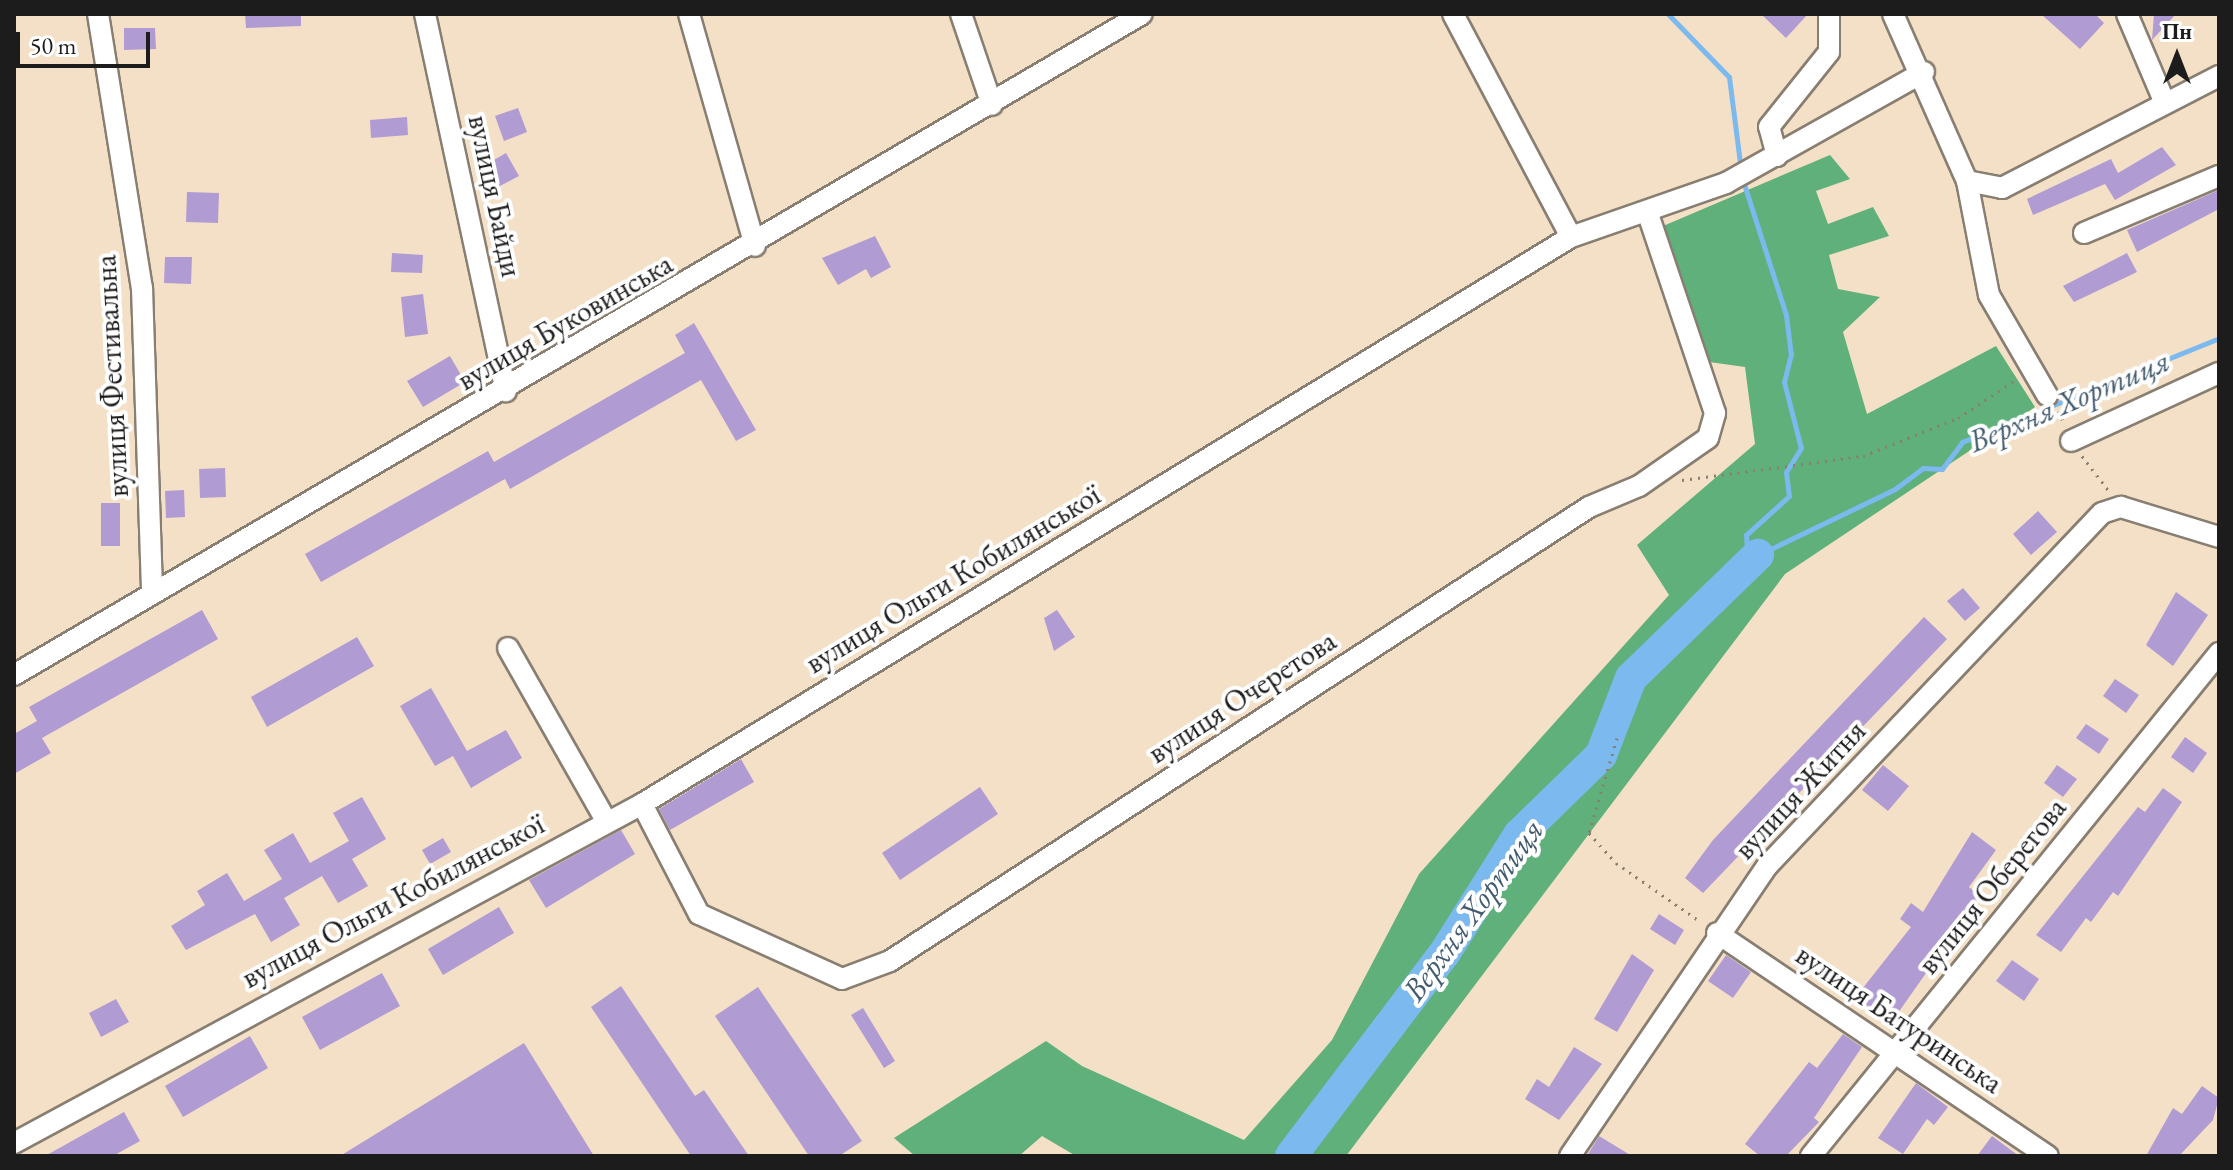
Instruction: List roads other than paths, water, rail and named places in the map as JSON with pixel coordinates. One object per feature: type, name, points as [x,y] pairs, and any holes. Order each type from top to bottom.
[{"type":"street","name":"вулиця Фестивальна","points":[[98,14],[142,288],[152,594]]},
{"type":"street","name":"вулиця Байди","points":[[425,14],[506,391]]},
{"type":"street","points":[[689,14],[755,246]]},
{"type":"street","points":[[961,14],[992,105]]},
{"type":"street","name":"вулиця Буковинська","points":[[14,675],[755,246],[1142,14]]},
{"type":"street","points":[[1453,14],[1571,237]]},
{"type":"street","points":[[1769,160],[1769,127],[1829,52],[1829,14]]},
{"type":"street","points":[[1893,14],[1924,72],[1967,181],[1989,295],[2047,395]]},
{"type":"street","points":[[2127,14],[2165,103]]},
{"type":"street","name":"вулиця Ольги Кобилянської","points":[[14,1143],[642,804],[1571,237],[1648,214],[1726,183],[1924,72]]},
{"type":"street","points":[[1967,181],[2002,188],[2219,76]]},
{"type":"street","points":[[2084,233],[2219,176]]},
{"type":"street","name":"вулиця Очеретова","points":[[642,804],[699,914],[850,979],[890,961],[1589,507],[1639,486],[1708,438],[1717,421],[1648,214]]},
{"type":"street","points":[[2071,441],[2219,373]]},
{"type":"street","name":"вулиця Житня","points":[[1570,1156],[1717,933],[1793,836],[2016,612],[2102,513],[2121,507],[2219,537]]},
{"type":"street","points":[[508,648],[607,822]]},
{"type":"street","name":"вулиця Оберегова","points":[[1811,1156],[2219,653]]},
{"type":"street","name":"вулиця Батуринська","points":[[1717,933],[2048,1156]]},
{"type":"waterway","points":[[1668,14],[1729,77],[1741,171]]},
{"type":"waterway","points":[[1743,181],[1786,315],[1791,354],[1784,382],[1801,448],[1786,472],[1789,496],[1746,535],[1748,564]]},
{"type":"waterway","name":"Верхня Хортиця","points":[[1758,555],[1895,489],[1923,468],[1942,469],[1962,442],[2219,338]]},
{"type":"waterway","name":"Верхня Хортиця","points":[[1291,1156],[1444,954],[1519,835],[1601,755],[1631,678],[1758,555]]}]
